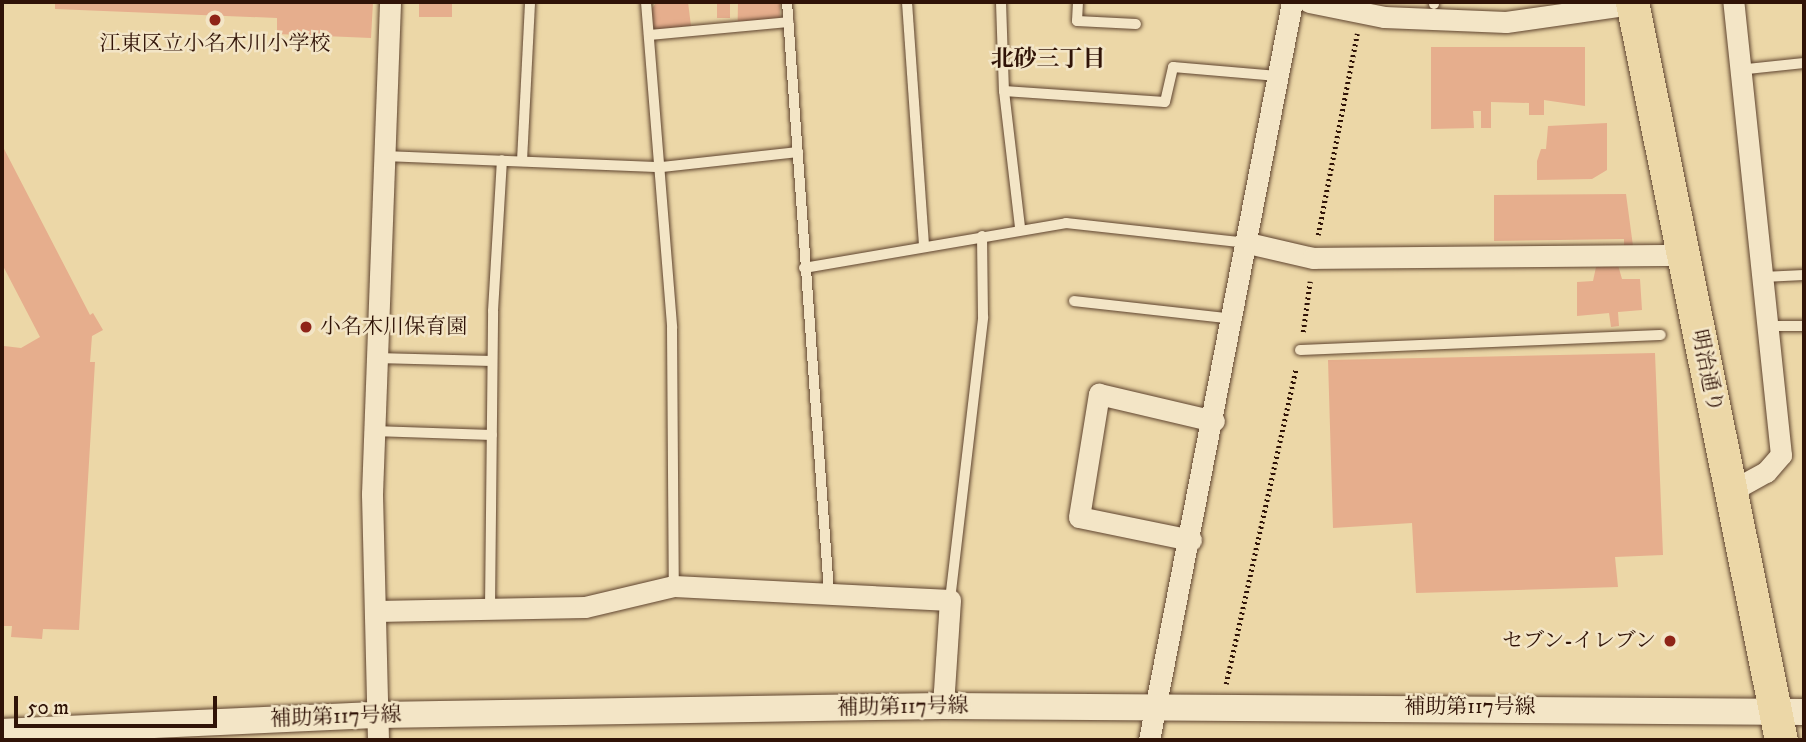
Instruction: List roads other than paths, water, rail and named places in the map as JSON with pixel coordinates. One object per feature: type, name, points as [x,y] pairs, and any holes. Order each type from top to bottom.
[{"type":"main road","name":"明治通り","points":[[1633,3],[1733,490],[1787,721]]},
{"type":"street","points":[[378,727],[373,431],[381,156],[390,2]]},
{"type":"street","points":[[1149,740],[1191,540],[1292,2]]},
{"type":"street","points":[[1309,2],[1506,22],[1633,3]]},
{"type":"street","points":[[1733,2],[1738,70],[1781,455],[1766,472],[1733,490]]},
{"type":"street","points":[[1248,243],[1313,258],[1683,255]]},
{"type":"street","points":[[1191,540],[1079,517],[1099,394],[1214,421]]},
{"type":"street","points":[[376,611],[585,607],[674,586],[950,600],[943,706]]},
{"type":"street","name":"補助第117号線","points":[[2,732],[378,727],[943,706],[1155,706],[1787,721]]},
{"type":"lane","points":[[522,161],[530,2]]},
{"type":"lane","points":[[646,2],[662,167],[672,328],[674,586]]},
{"type":"lane","points":[[787,2],[828,592]]},
{"type":"lane","points":[[907,2],[924,244]]},
{"type":"lane","points":[[1001,2],[1004,91],[1020,228]]},
{"type":"lane","points":[[1078,2],[1077,21],[1136,24]]},
{"type":"lane","points":[[649,35],[788,22]]},
{"type":"lane","points":[[1738,70],[1804,63]]},
{"type":"lane","points":[[1004,91],[1165,102],[1173,67],[1278,76]]},
{"type":"lane","points":[[381,156],[662,167],[798,152]]},
{"type":"lane","points":[[490,608],[492,361],[502,160]]},
{"type":"lane","points":[[804,268],[924,244],[1066,223],[1248,243]]},
{"type":"lane","points":[[950,600],[983,317],[982,236]]},
{"type":"lane","points":[[1763,277],[1804,275]]},
{"type":"lane","points":[[1074,301],[1234,318]]},
{"type":"lane","points":[[1768,326],[1804,326]]},
{"type":"lane","points":[[1300,350],[1661,335]]},
{"type":"lane","points":[[375,358],[492,361]]},
{"type":"lane","points":[[373,431],[492,436]]},
{"type":"place","name":"江東区立小名木川小学校","points":[[215,20]]},
{"type":"place","name":"小名木川保育園","points":[[306,327]]},
{"type":"place","name":"セブン-イレブン","points":[[1670,641]]},
{"type":"district","name":"北砂三丁目","points":[[1048,60]]}]
